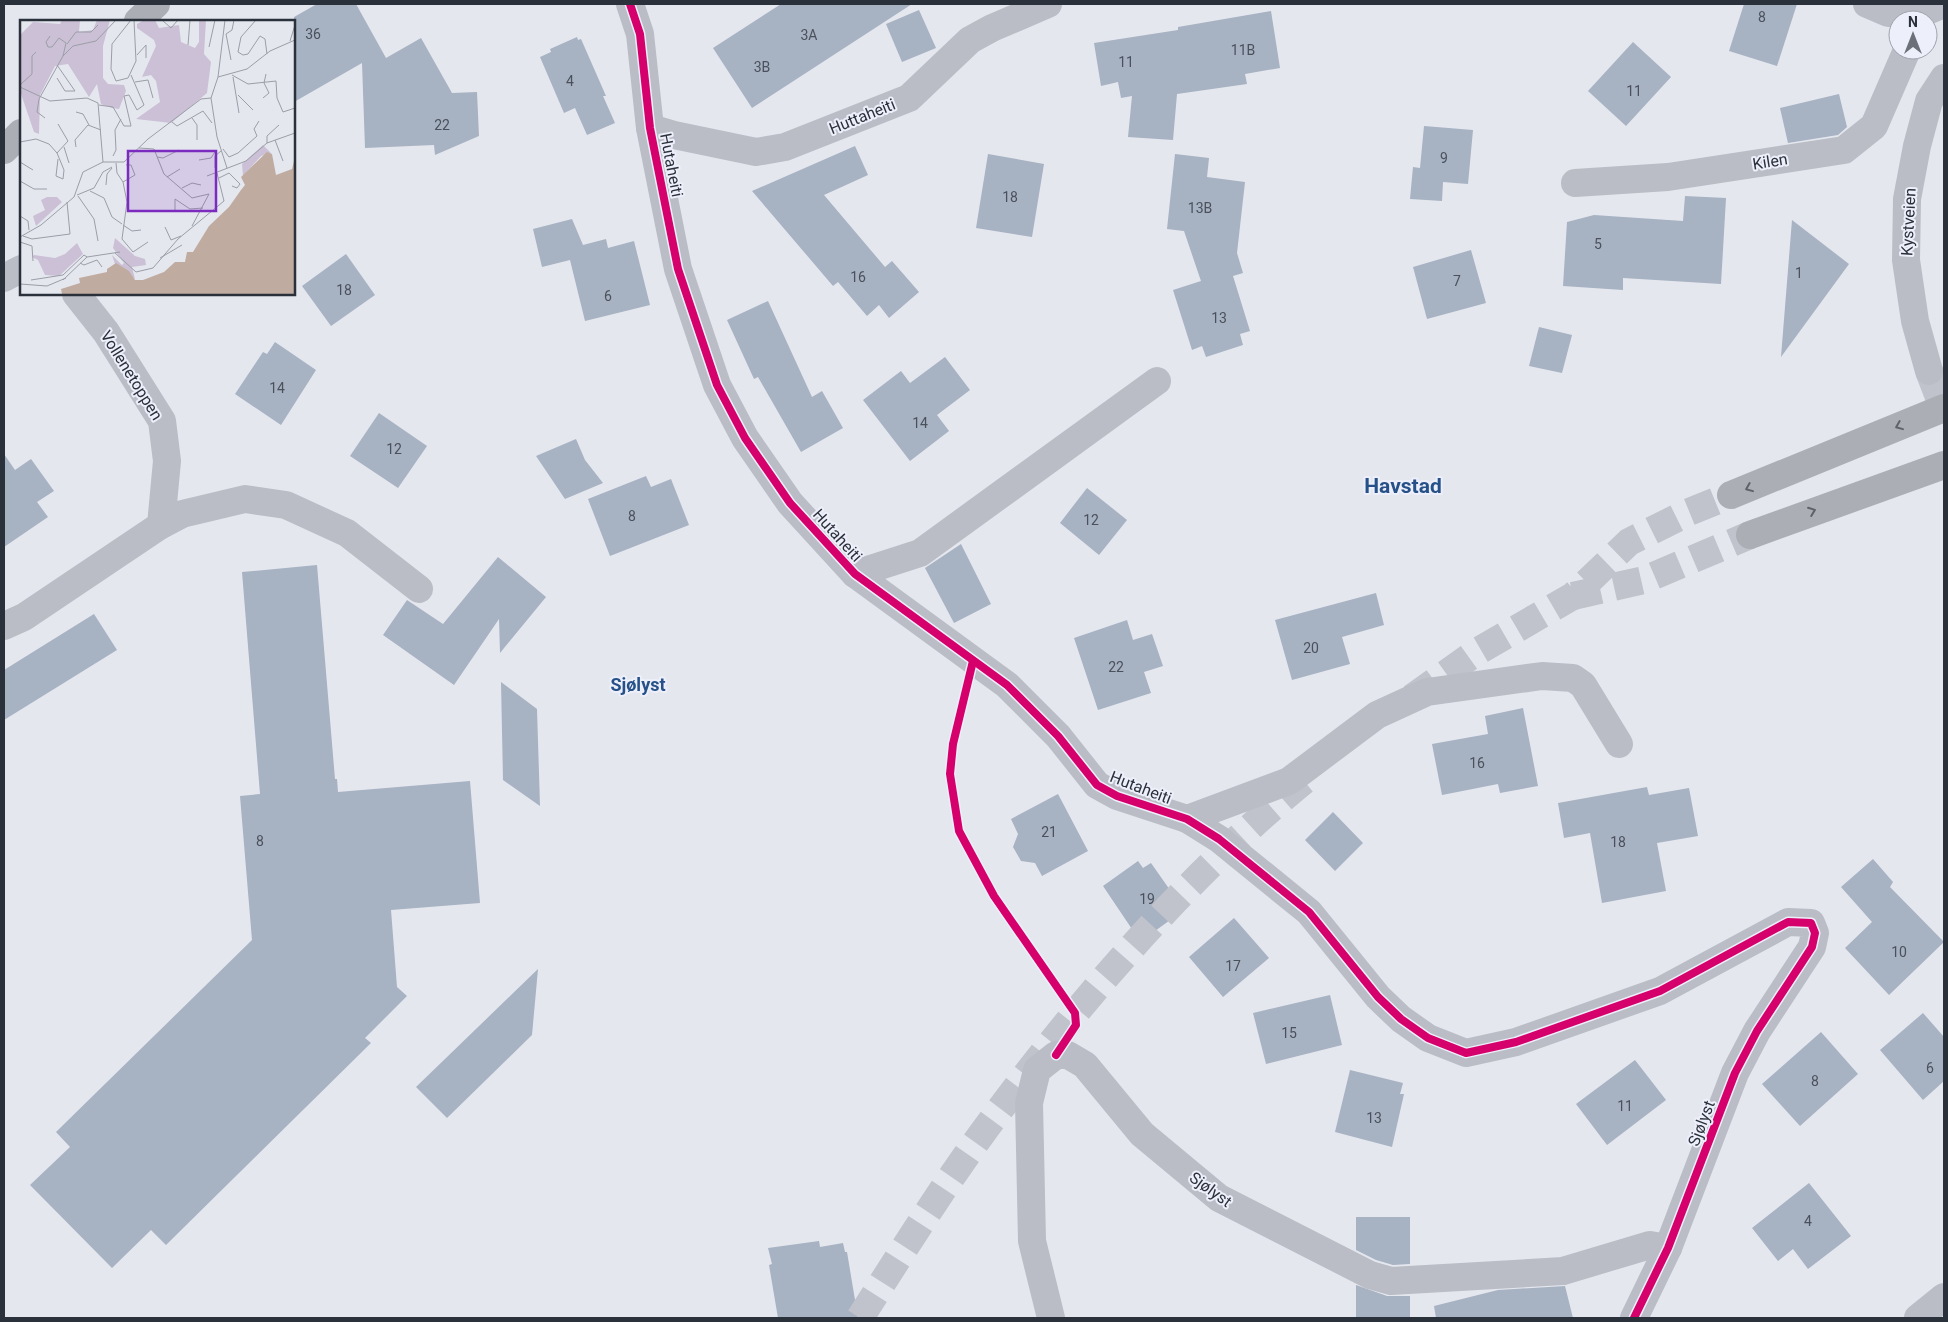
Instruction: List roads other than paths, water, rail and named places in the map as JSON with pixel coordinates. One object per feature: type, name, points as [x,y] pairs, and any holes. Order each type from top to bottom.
[{"type":"main road","points":[[139,20],[156,4]]},
{"type":"main road","points":[[4,150],[20,134]]},
{"type":"main road","points":[[1731,495],[1944,408]]},
{"type":"main road","points":[[1750,535],[1944,465]]},
{"type":"street","name":"Hutaheiti","points":[[630,4],[640,34],[650,128],[678,269],[717,385],[745,438],[790,503],[855,574],[1007,685],[1058,736],[1097,784],[1117,796],[1187,819],[1219,839],[1309,912],[1378,997],[1401,1019],[1428,1038],[1466,1053],[1516,1042],[1660,992],[1788,922],[1811,923],[1815,933],[1812,946]]},
{"type":"street","name":"Huttaheiti","points":[[650,128],[674,135],[756,152],[785,147],[909,98],[970,40],[992,28],[1048,4]]},
{"type":"street","points":[[1867,4],[1888,13]]},
{"type":"street","name":"Kilen","points":[[1574,183],[1668,178],[1844,150],[1874,126],[1903,60]]},
{"type":"street","name":"Kystveien","points":[[1929,371],[1915,321],[1906,260],[1907,198],[1917,146],[1929,101],[1944,78]]},
{"type":"street","points":[[4,278],[20,270]]},
{"type":"street","name":"Vollenetoppen","points":[[77,295],[106,332],[162,421],[167,461],[160,525]]},
{"type":"street","name":"Hutaheiti","points":[[855,574],[920,553],[1157,381]]},
{"type":"street","points":[[4,626],[24,617],[160,525],[182,514],[245,499],[286,505],[347,533],[420,588]]},
{"type":"street","points":[[1187,819],[1289,781],[1377,715],[1427,692],[1542,676],[1573,678],[1583,685],[1619,744]]},
{"type":"street","name":"Sjølyst","points":[[1634,1318],[1668,1248],[1735,1073],[1757,1031],[1812,946]]},
{"type":"street","name":"Sjølyst","points":[[1051,1318],[1032,1240],[1028,1103],[1037,1070],[1056,1055],[1068,1055],[1084,1065],[1142,1134],[1219,1198],[1370,1275],[1390,1281],[1564,1271],[1650,1245],[1668,1248]]},
{"type":"street","points":[[1918,1318],[1944,1297]]},
{"type":"tunnel","points":[[1929,371],[1944,410]]},
{"type":"tunnel","points":[[1412,698],[1475,653],[1573,596],[1629,542],[1689,512],[1731,495]]},
{"type":"tunnel","points":[[1573,596],[1644,580],[1750,535]]},
{"type":"tunnel","points":[[860,1318],[964,1159],[1071,1018],[1146,931],[1186,890],[1268,811],[1312,774]]},
{"type":"district","name":"Havstad","points":[[1403,486]]},
{"type":"district","name":"Sjølyst","points":[[638,685]]}]
